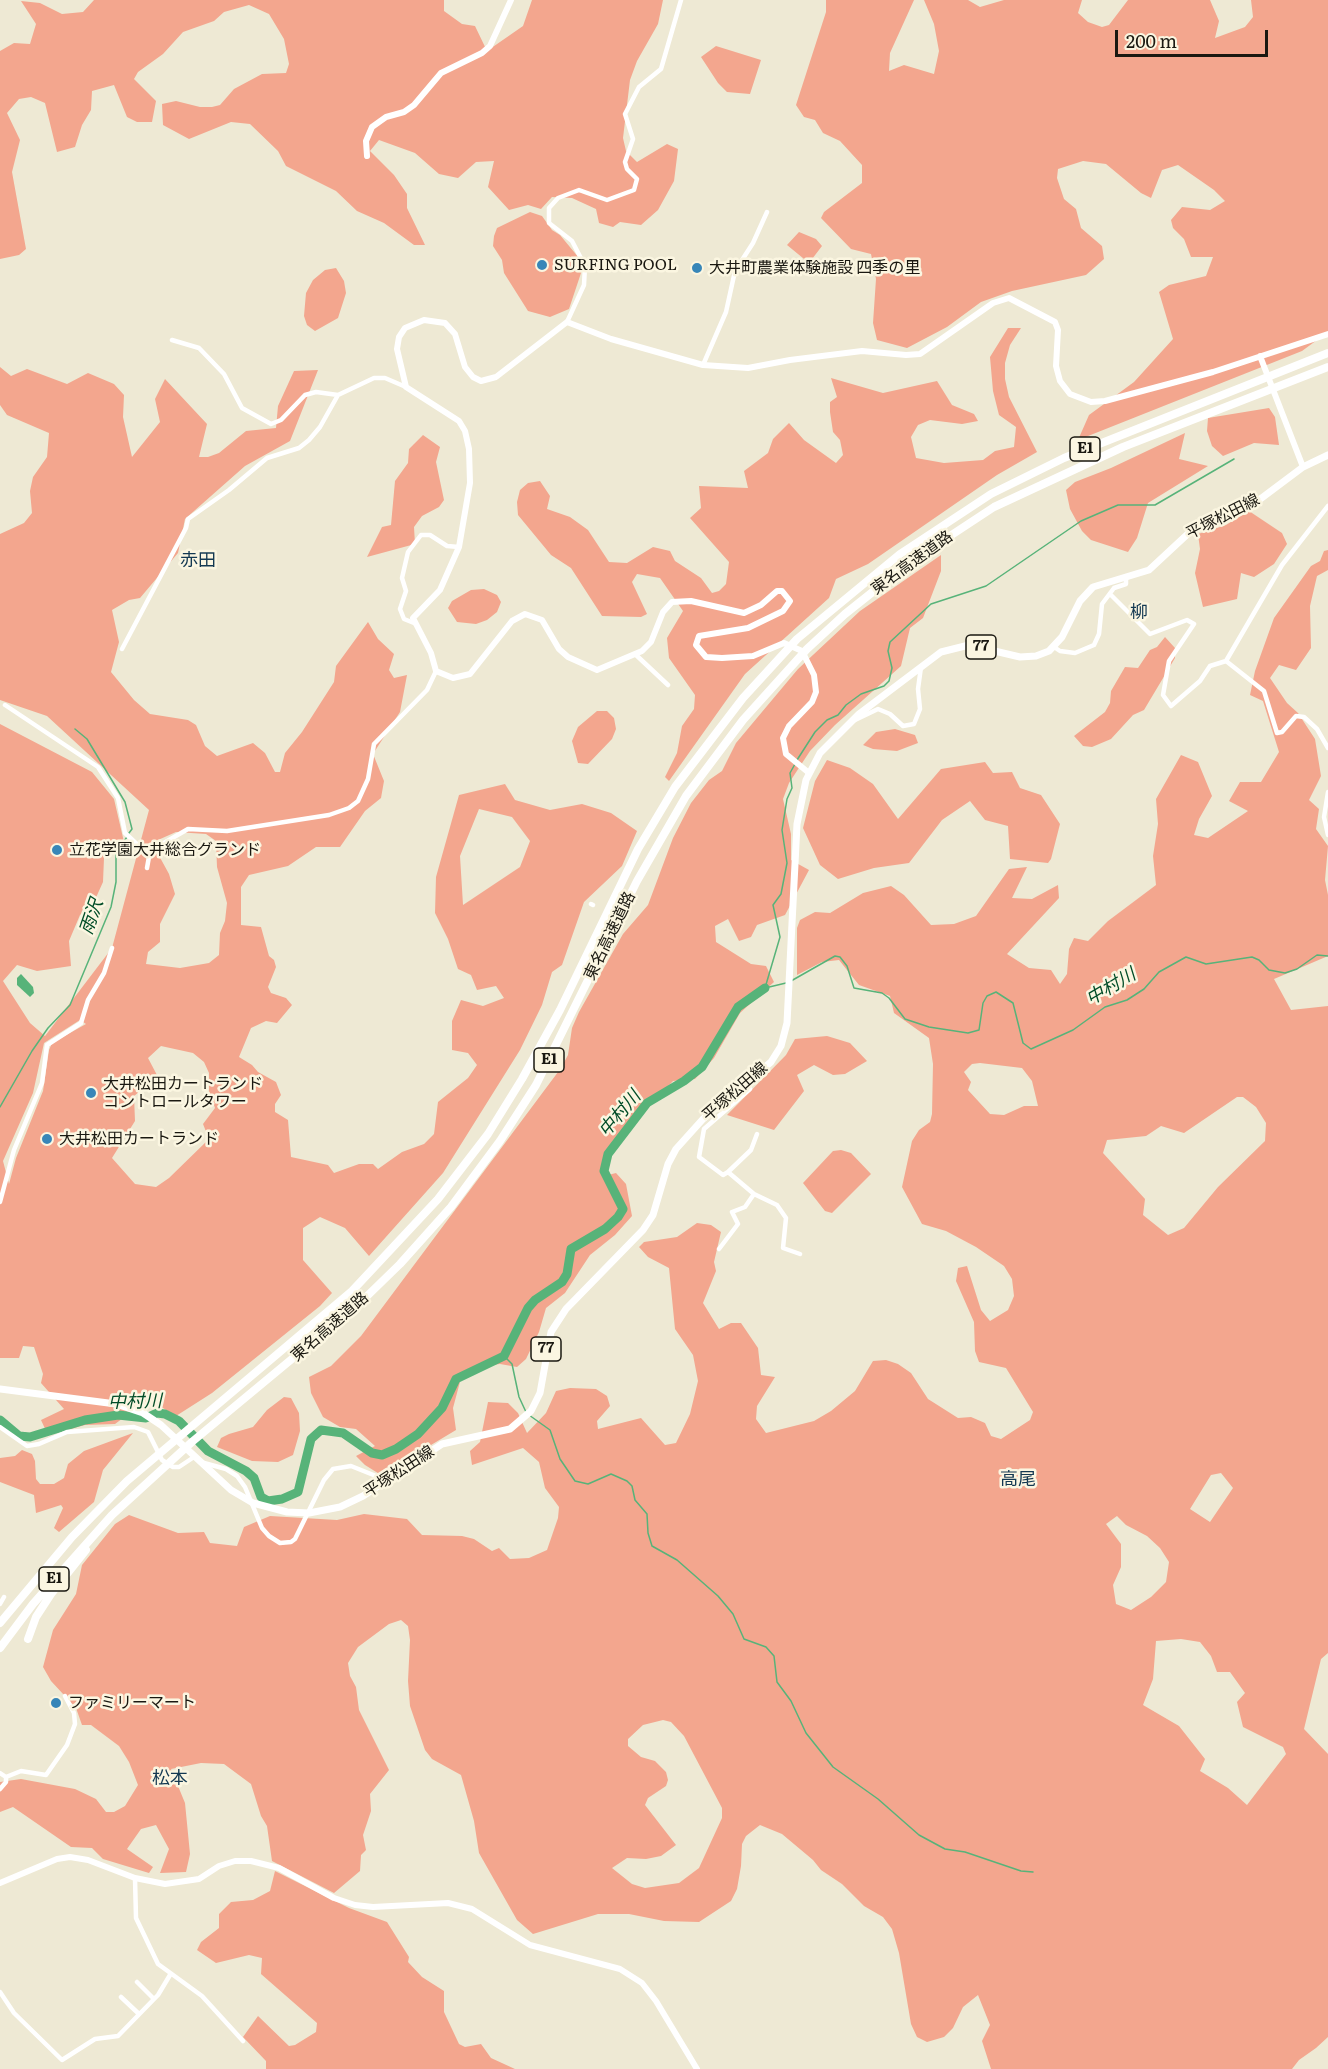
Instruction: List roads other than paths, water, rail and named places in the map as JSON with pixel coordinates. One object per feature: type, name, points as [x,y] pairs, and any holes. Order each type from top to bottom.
[{"type":"highway","name":"東名高速道路","points":[[0,1623],[50,1562],[102,1505],[162,1450],[305,1334],[376,1269],[473,1155],[541,1046],[615,894],[657,817],[711,737],[780,656],[861,583],[934,529],[1024,477],[1123,433],[1328,353]]},
{"type":"highway","name":"東名高速道路","points":[[0,1648],[33,1604],[112,1515],[193,1441],[363,1300],[430,1232],[473,1179],[519,1113],[546,1067],[637,881],[667,827],[720,748],[791,665],[870,593],[942,539],[1026,491],[1123,447],[1328,367]]},
{"type":"highway","points":[[28,1639],[36,1617],[51,1594],[112,1515]]},
{"type":"main road","name":"平塚松田線","points":[[0,1389],[117,1404],[143,1413],[161,1425],[231,1490],[253,1503],[287,1512],[309,1513],[340,1507],[383,1483],[442,1444],[495,1435],[510,1430],[526,1418],[540,1393],[548,1339],[556,1323],[653,1215],[668,1164],[676,1149],[703,1119],[771,1062],[781,1046],[787,1023],[797,824],[807,772],[820,753],[838,732],[941,652],[958,646],[977,646],[1020,657],[1042,654],[1054,647],[1066,632],[1086,593],[1099,584],[1153,567],[1175,544],[1197,528],[1258,502],[1303,467],[1328,455]]},
{"type":"street","points":[[367,156],[366,141],[372,127],[386,117],[404,112],[414,105],[441,73],[482,53],[490,45],[511,0]]},
{"type":"street","points":[[406,387],[399,366],[397,343],[401,332],[412,323],[437,320],[449,325],[455,333],[465,367],[473,377],[486,381],[496,377],[567,322],[584,285],[585,271],[575,244],[549,223],[549,208],[558,198],[579,190],[607,200],[634,190],[637,179],[627,169],[625,162],[633,139],[625,114],[639,87],[661,69],[681,0]]},
{"type":"street","points":[[703,365],[726,312],[735,271],[753,243],[767,212]]},
{"type":"street","points":[[567,322],[612,339],[703,365],[754,368],[790,360],[870,350],[915,355],[926,351],[993,303],[1009,298],[1055,322],[1058,330],[1058,376],[1067,391],[1083,400],[1105,401],[1213,372],[1328,334]]},
{"type":"street","points":[[147,868],[150,851],[188,829],[227,831],[329,815],[349,808],[358,801],[368,779],[374,744],[427,690],[436,671],[431,653],[414,622],[414,615],[440,590],[459,547],[470,483],[469,449],[465,431],[455,418],[406,387],[386,378],[374,378],[338,395],[315,392],[305,395],[281,420],[271,423],[242,408],[224,374],[199,348],[172,340]]},
{"type":"street","points":[[1260,356],[1303,467]]},
{"type":"street","points":[[122,649],[186,528],[188,519],[267,458],[299,448],[309,440],[320,427],[338,395]]},
{"type":"street","points":[[1110,594],[1150,634],[1187,620],[1194,624],[1169,661],[1163,695],[1171,706],[1200,681],[1210,666],[1226,661],[1282,565],[1328,506]]},
{"type":"street","points":[[414,622],[405,619],[400,609],[406,591],[402,578],[408,552],[421,535],[430,535],[447,546],[459,547]]},
{"type":"street","points":[[1054,647],[1060,651],[1075,653],[1094,645],[1100,626],[1102,604],[1114,588],[1126,584],[1126,577]]},
{"type":"street","points":[[436,671],[453,678],[470,674],[512,621],[525,614],[542,620],[562,652],[597,670],[636,655],[651,642],[663,612],[672,602],[692,601],[744,613],[761,605],[777,591],[786,593],[789,604],[783,611],[748,628],[699,636],[696,645],[706,657],[722,658],[753,656],[784,643],[802,651],[814,675],[816,692],[812,702],[785,731],[784,747],[791,759],[807,772]]},
{"type":"street","points":[[636,655],[668,685]]},
{"type":"street","points":[[1226,661],[1264,690],[1277,733],[1282,732],[1296,716],[1304,717],[1317,729],[1328,748]]},
{"type":"street","points":[[838,732],[851,722],[878,709],[890,714],[903,726],[914,724],[920,709],[918,689],[922,665]]},
{"type":"street","points":[[5,705],[98,768],[118,798],[125,833],[140,847],[150,851]]},
{"type":"street","points":[[1328,792],[1324,817],[1328,835]]},
{"type":"street","points":[[0,1202],[14,1150],[42,1083],[47,1045],[81,1023],[88,1000],[104,973],[112,948]]},
{"type":"street","points":[[746,1084],[750,1089],[704,1129],[698,1151],[701,1161],[723,1175],[751,1150],[757,1134]]},
{"type":"street","points":[[728,1172],[754,1194],[781,1209],[786,1218],[783,1248],[800,1254]]},
{"type":"street","points":[[719,1249],[738,1224],[732,1212],[746,1207],[754,1194]]},
{"type":"street","points":[[0,1427],[27,1446],[39,1444],[67,1432],[134,1427],[148,1432],[162,1460],[173,1467],[179,1467],[194,1457]]},
{"type":"street","points":[[202,1465],[205,1463],[226,1469],[237,1476],[253,1503],[262,1528],[280,1543],[291,1542],[295,1539],[324,1480],[333,1469],[351,1466],[376,1476],[383,1483]]},
{"type":"street","points":[[0,1604],[4,1597]]},
{"type":"street","points":[[6,1777],[21,1771],[46,1775],[67,1744],[75,1724],[74,1713],[65,1696]]},
{"type":"street","points":[[0,1773],[6,1777]]},
{"type":"street","points":[[0,1789],[6,1782],[6,1777]]},
{"type":"street","points":[[0,1882],[57,1859],[70,1857],[88,1860],[135,1878],[165,1884],[199,1879],[219,1866],[236,1861],[251,1861],[279,1868],[334,1898],[355,1905],[373,1907],[448,1903],[472,1909],[530,1945],[621,1969],[642,1983],[656,2001],[697,2069]]},
{"type":"street","points":[[135,1878],[136,1918],[158,1964],[170,1975],[182,1979],[202,1996],[243,2041]]},
{"type":"street","points":[[0,1992],[14,2013],[62,2060],[95,2039],[118,2036],[154,1999],[170,1975]]},
{"type":"street","points":[[137,1982],[154,1999]]},
{"type":"street","points":[[121,1997],[139,2014]]},
{"type":"waterway","points":[[797,760],[815,732],[827,720],[838,715],[846,705],[861,694],[884,686],[889,681],[892,668],[888,651],[890,642],[931,604],[986,586],[1081,521],[1118,505],[1155,505],[1234,459]]},
{"type":"waterway","name":"雨沢","points":[[75,729],[87,739],[125,802],[132,829],[129,833]]},
{"type":"waterway","points":[[786,983],[765,988],[780,937],[773,905],[781,894],[787,863],[782,830],[787,799],[792,788],[790,773],[795,764]]},
{"type":"waterway","name":"雨沢","points":[[0,1107],[32,1051],[48,1028],[70,1005],[111,907],[116,882],[116,852],[127,837]]},
{"type":"waterway","name":"中村川","points":[[791,981],[835,956],[840,957],[847,966],[854,988],[882,993],[889,998],[905,1019],[929,1027],[968,1033],[979,1030],[983,1003],[987,996],[996,992],[1013,1003],[1023,1043],[1031,1049],[1073,1030],[1105,1007],[1127,1000],[1144,989],[1159,972],[1186,957],[1206,964],[1252,957],[1259,960],[1269,970],[1285,973],[1297,969],[1317,955],[1328,956]]},
{"type":"waterway","name":"中村川","points":[[0,1420],[19,1436],[30,1437],[85,1420],[118,1415],[146,1418],[157,1413],[165,1414],[179,1421],[208,1451],[246,1471],[254,1478],[261,1497],[268,1501],[282,1499],[298,1492],[311,1439],[321,1430],[343,1433],[372,1453],[382,1455],[396,1449],[418,1434],[442,1408],[456,1379],[504,1356],[528,1308],[535,1300],[562,1282],[567,1274],[571,1249],[605,1229],[618,1217],[623,1209],[604,1171],[608,1154],[647,1103],[684,1081],[702,1067],[738,1007],[765,988]]},
{"type":"waterway","points":[[504,1356],[512,1364],[519,1397],[526,1412]]},
{"type":"waterway","points":[[529,1415],[550,1430],[560,1459],[575,1481],[588,1484],[611,1474],[627,1481],[632,1486],[635,1500],[647,1514],[648,1533],[652,1546],[677,1560],[718,1596],[733,1614],[744,1639],[766,1647],[774,1656],[777,1682],[791,1701],[806,1733],[833,1767],[878,1799],[919,1835],[945,1849],[965,1852],[1021,1871],[1033,1872]]},
{"type":"place","name":"SURFING POOL","points":[[542,265]]},
{"type":"place","name":"大井町農業体験施設 四季の里","points":[[697,268]]},
{"type":"place","name":"立花学園大井総合グランド","points":[[57,850]]},
{"type":"place","name":"大井松田カートランド コントロールタワー","points":[[91,1093]]},
{"type":"place","name":"大井松田カートランド","points":[[47,1139]]},
{"type":"place","name":"ファミリーマート","points":[[56,1703]]},
{"type":"district","name":"赤田","points":[[198,561]]},
{"type":"district","name":"柳","points":[[1139,613]]},
{"type":"district","name":"高尾","points":[[1018,1480]]},
{"type":"district","name":"松本","points":[[170,1779]]}]
